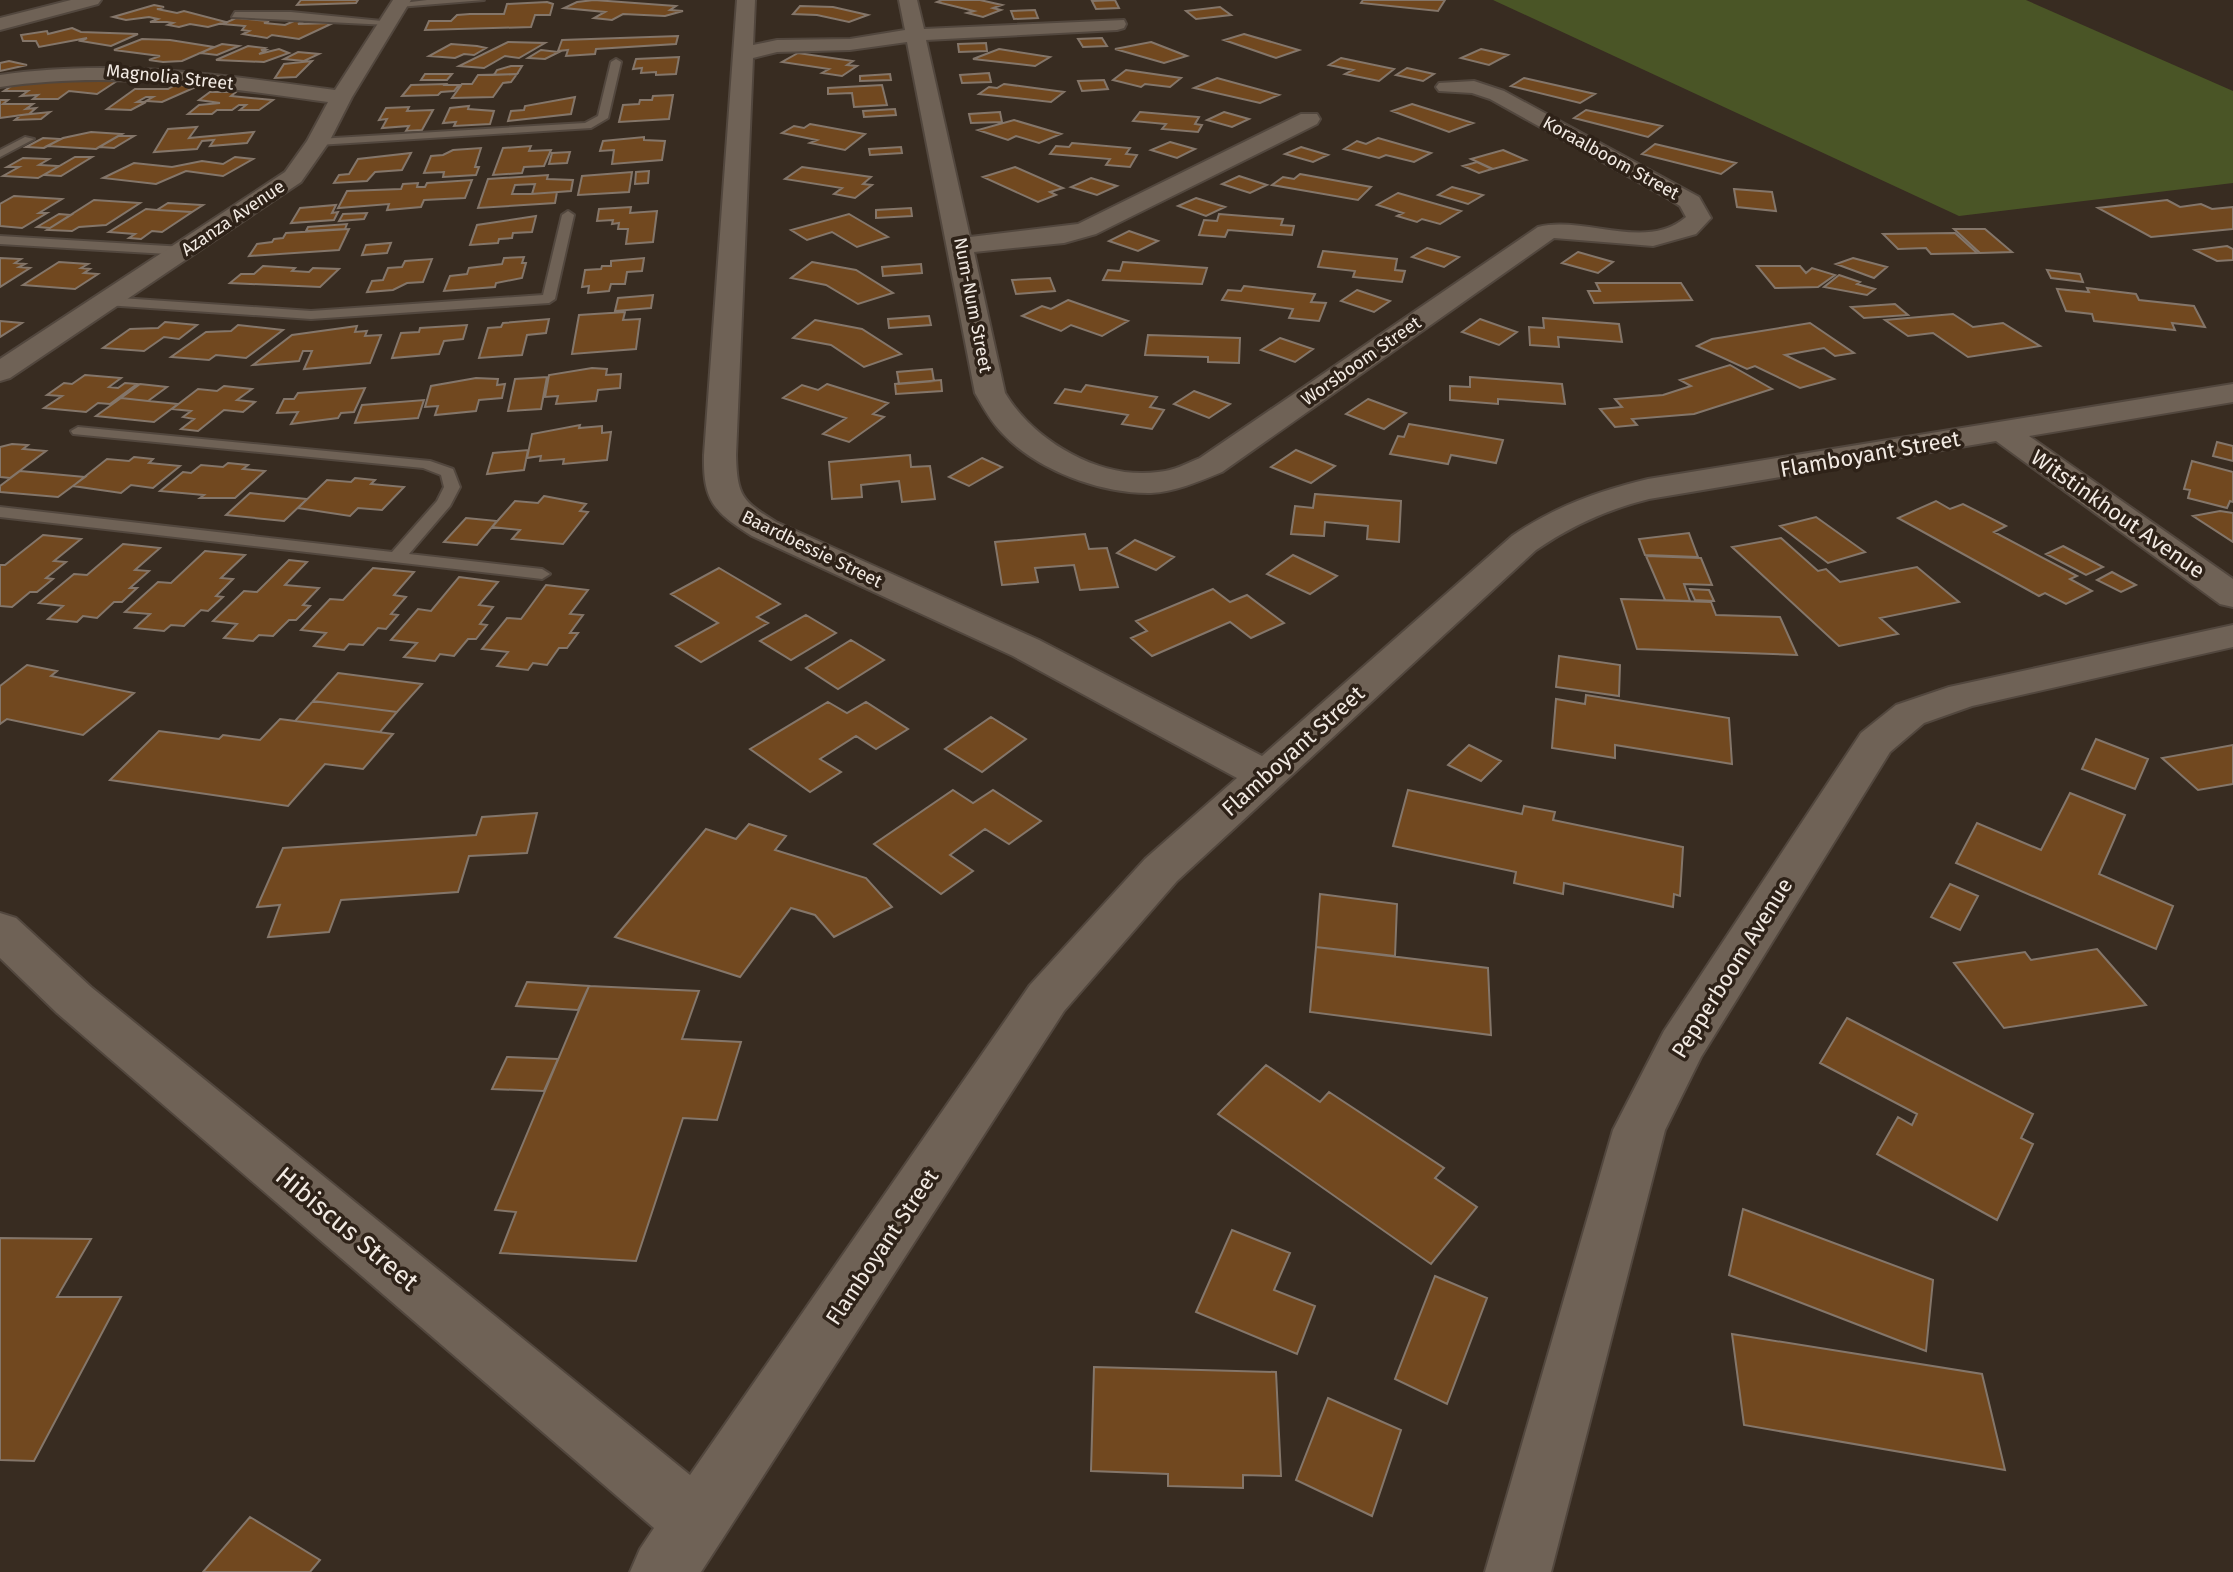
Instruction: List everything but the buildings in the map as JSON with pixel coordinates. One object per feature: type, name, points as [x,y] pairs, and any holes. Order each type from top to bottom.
[{"type":"street","points":[[0,24],[92,0]]},
{"type":"street","name":"Baardbessie Street","points":[[746,0],[719,466],[719,489],[733,510],[764,529],[1026,648],[1266,776]]},
{"type":"street","name":"Num-Num Street","points":[[908,0],[990,393],[1015,429],[1035,445],[1117,481],[1154,483],[1180,478]]},
{"type":"street","name":"Azanza Avenue","points":[[0,372],[280,188],[300,169],[318,142],[341,97],[396,9]]},
{"type":"street","points":[[743,44],[767,47],[862,42],[885,37],[1117,24]]},
{"type":"street","name":"Magnolia Street","points":[[0,81],[52,71],[101,69],[341,97]]},
{"type":"street","name":"Koraalboom Street","points":[[1446,87],[1474,87],[1497,95],[1678,194],[1698,213],[1695,224],[1669,236],[1619,239],[1560,230],[1538,237]]},
{"type":"street","points":[[961,246],[1064,235],[1087,229],[1309,119]]},
{"type":"street","name":"Worsboom Street","points":[[1180,478],[1211,465],[1538,237]]},
{"type":"street","name":"Flamboyant Street","points":[[663,1572],[1047,998],[1161,870],[1524,543],[1558,519],[1598,501],[1648,489],[2233,393]]},
{"type":"street","name":"Witstinkhout Avenue","points":[[2002,431],[2233,596]]},
{"type":"street","name":"Pepperboom Avenue","points":[[1518,1572],[1639,1130],[1682,1045],[1875,743],[1910,714],[1963,696],[2233,636]]},
{"type":"street","name":"Hibiscus Street","points":[[0,930],[74,1000],[698,1523]]},
{"type":"lane","points":[[235,15],[396,9],[480,0]]},
{"type":"lane","points":[[318,142],[587,126],[603,118],[616,62]]},
{"type":"lane","points":[[0,154],[29,139]]},
{"type":"lane","points":[[106,301],[311,315],[549,299],[568,215]]},
{"type":"lane","points":[[0,240],[184,251]]},
{"type":"lane","points":[[78,431],[425,464],[448,472],[452,487],[444,503],[397,557]]},
{"type":"lane","points":[[0,512],[542,574]]},
{"type":"green space","points":[[1493,0],[2026,0],[2233,91],[2233,183],[1959,216]]}]
